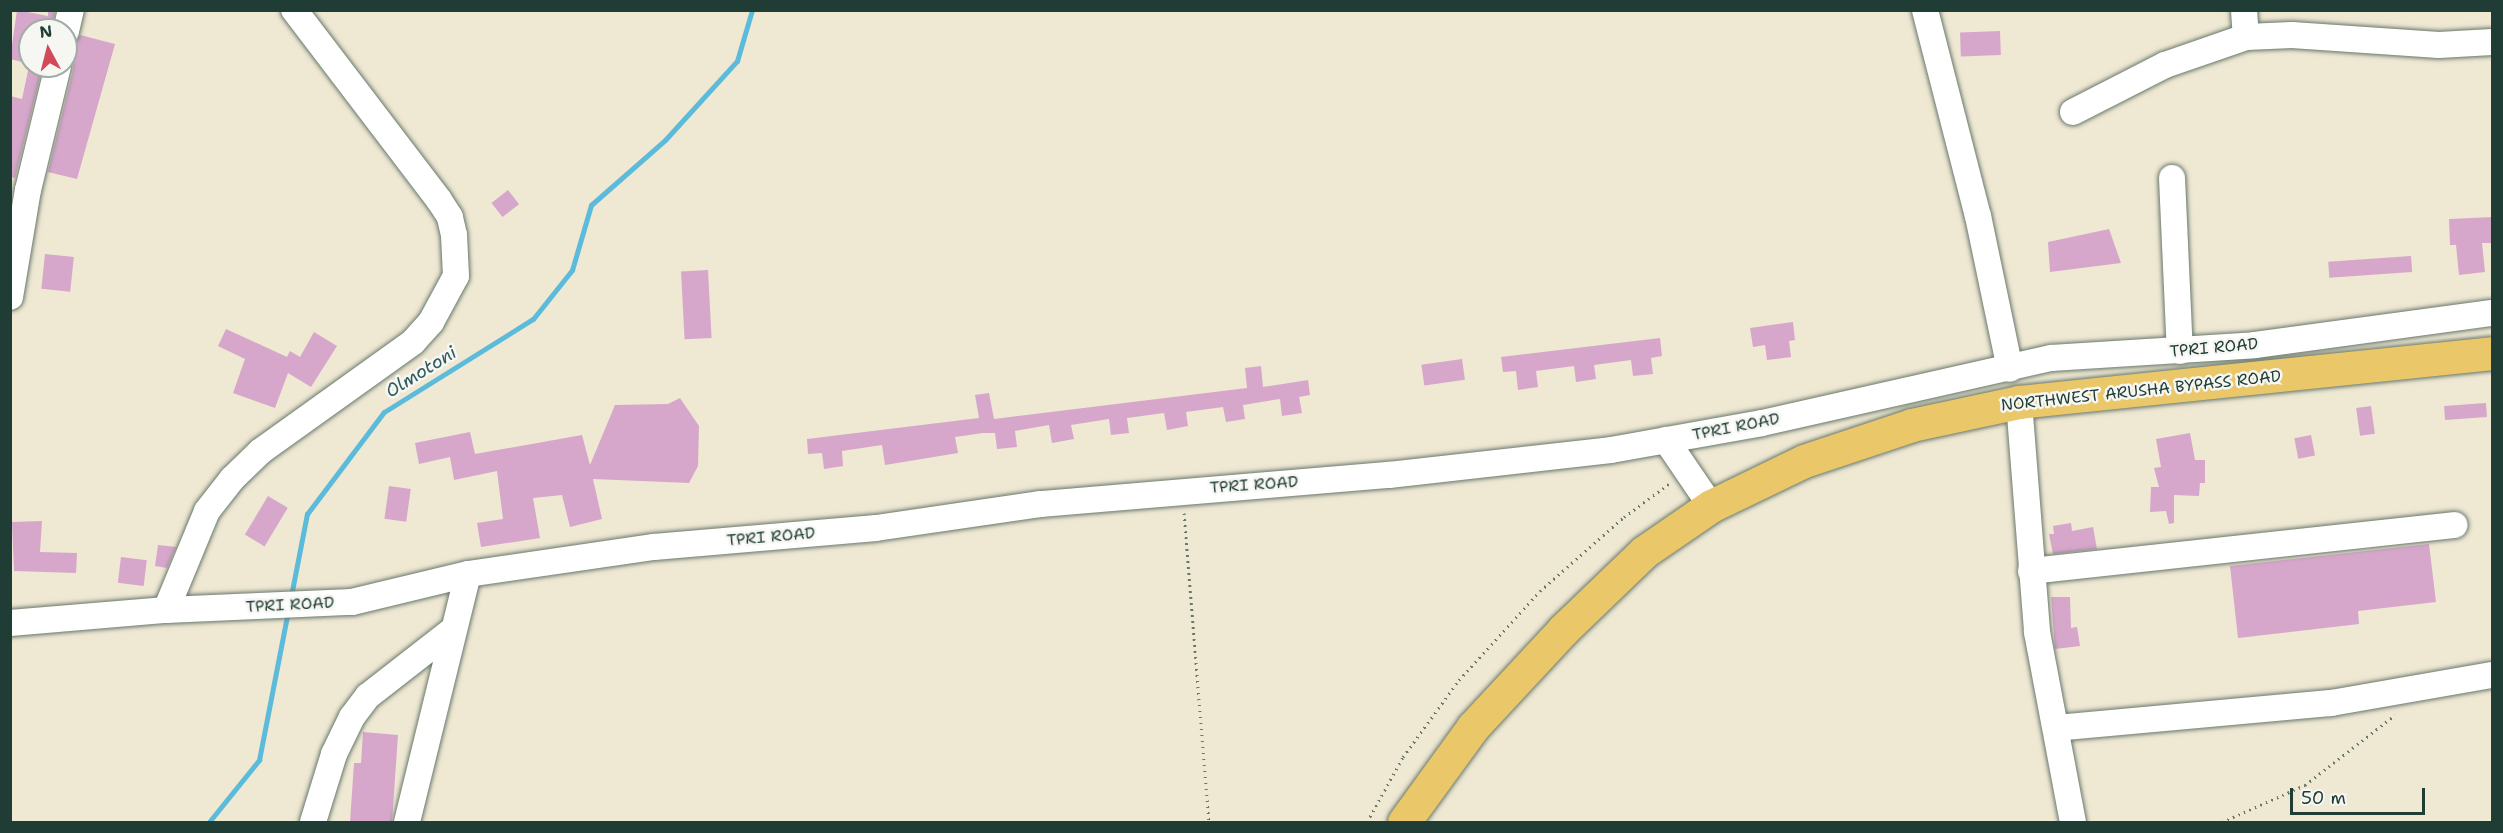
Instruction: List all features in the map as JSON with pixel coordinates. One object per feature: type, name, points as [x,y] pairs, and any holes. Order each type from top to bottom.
[{"type":"main road","name":"NORTHWEST ARUSHA BYPASS ROAD","points":[[1404,822],[1473,727],[1563,630],[1644,552],[1711,506],[1804,461],[1912,425],[2019,402],[2493,353]]},
{"type":"street","points":[[166,610],[207,512],[232,479],[261,451],[413,342],[431,322],[456,276],[454,235],[439,200],[294,10]]},
{"type":"street","points":[[1925,10],[1978,216],[2010,369]]},
{"type":"street","points":[[2244,10],[2246,37]]},
{"type":"street","points":[[2073,112],[2165,65],[2246,37],[2292,35],[2439,45],[2493,42]]},
{"type":"street","points":[[10,297],[28,190],[55,78]]},
{"type":"street","points":[[2172,178],[2180,351]]},
{"type":"street","name":"TPRI ROAD","points":[[10,623],[166,610],[352,602],[468,574],[654,548],[876,528],[1041,504],[1389,475],[1666,440],[2010,369],[2051,358],[2255,345],[2493,313]]},
{"type":"street","points":[[2019,402],[2031,571],[2073,822]]},
{"type":"street","points":[[1666,440],[1711,506]]},
{"type":"street","points":[[2031,571],[2456,525]]},
{"type":"street","points":[[407,822],[468,574]]},
{"type":"street","points":[[313,822],[334,754],[352,717],[368,696],[454,629]]},
{"type":"street","points":[[2056,728],[2331,703],[2493,675]]},
{"type":"path","points":[[1367,822],[1403,757],[1459,680],[1532,599],[1624,517],[1686,471]]},
{"type":"path","points":[[1182,491],[1209,822]]},
{"type":"path","points":[[2222,822],[2305,785],[2398,712]]},
{"type":"building","points":[[17,10],[48,16],[48,10],[55,10],[53,18],[18,18],[18,61],[10,59]]},
{"type":"building","points":[[2000,31],[2001,55],[1961,56],[1960,32]]},
{"type":"building","points":[[80,35],[115,44],[77,179],[48,172],[71,78],[78,78],[78,38]]},
{"type":"building","points":[[26,78],[40,78],[15,178],[10,177],[10,96],[22,99]]},
{"type":"building","points":[[508,190],[519,204],[503,217],[491,203]]},
{"type":"building","points":[[2493,217],[2493,243],[2482,243],[2485,272],[2459,275],[2456,245],[2450,245],[2449,219]]},
{"type":"building","points":[[2109,229],[2121,263],[2050,272],[2048,242]]},
{"type":"building","points":[[45,254],[74,257],[70,292],[41,289]]},
{"type":"building","points":[[2411,256],[2412,272],[2329,278],[2328,262]]},
{"type":"building","points":[[708,270],[712,338],[685,339],[681,271]]},
{"type":"building","points":[[1793,322],[1795,340],[1789,341],[1791,357],[1767,360],[1765,345],[1753,347],[1750,328]]},
{"type":"building","points":[[226,329],[287,357],[290,351],[300,357],[314,332],[337,346],[311,387],[288,373],[275,408],[233,393],[245,359],[218,346]]},
{"type":"building","points":[[1660,338],[1662,356],[1651,358],[1653,374],[1633,376],[1631,360],[1594,365],[1596,379],[1576,382],[1574,366],[1536,371],[1538,387],[1518,390],[1516,371],[1503,372],[1501,357]]},
{"type":"building","points":[[1462,359],[1465,380],[1424,386],[1421,365]]},
{"type":"building","points":[[1261,366],[1263,387],[1308,380],[1310,395],[1299,397],[1302,413],[1282,416],[1280,399],[1243,405],[1245,419],[1226,422],[1223,407],[1186,412],[1188,426],[1167,430],[1164,413],[1127,418],[1129,433],[1111,435],[1109,419],[1071,425],[1074,439],[1052,443],[1049,425],[1015,431],[1017,447],[997,449],[995,433],[983,433],[955,437],[958,453],[885,465],[882,445],[842,451],[843,466],[824,469],[822,453],[808,454],[807,439],[979,418],[975,395],[989,393],[994,419],[1247,388],[1245,368]]},
{"type":"building","points":[[680,398],[699,426],[698,466],[689,483],[593,479],[602,519],[570,527],[562,495],[533,498],[540,538],[481,547],[477,523],[503,519],[497,471],[454,480],[450,457],[419,464],[415,443],[470,432],[475,454],[582,435],[590,465],[615,405],[668,404]]},
{"type":"building","points":[[2486,403],[2487,417],[2445,420],[2444,406]]},
{"type":"building","points":[[2371,406],[2375,434],[2360,436],[2356,408]]},
{"type":"building","points":[[2190,433],[2195,460],[2205,460],[2205,483],[2200,483],[2199,496],[2174,495],[2174,523],[2169,524],[2166,511],[2150,512],[2151,487],[2159,487],[2154,468],[2161,467],[2156,439]]},
{"type":"building","points":[[2311,435],[2315,456],[2298,459],[2294,438]]},
{"type":"building","points":[[389,486],[411,489],[406,522],[384,519]]},
{"type":"building","points":[[268,496],[288,508],[265,546],[245,535]]},
{"type":"building","points":[[42,521],[40,552],[77,553],[76,573],[14,571],[12,522]]},
{"type":"building","points":[[2071,523],[2072,531],[2093,527],[2097,549],[2053,554],[2049,534],[2054,534],[2053,526]]},
{"type":"building","points":[[2429,544],[2436,602],[2358,611],[2359,624],[2238,638],[2230,566]]},
{"type":"building","points":[[158,545],[176,547],[167,568],[155,566]]},
{"type":"building","points":[[121,557],[147,560],[144,586],[118,583]]},
{"type":"building","points":[[2051,597],[2070,597],[2071,628],[2077,627],[2080,646],[2055,649]]},
{"type":"building","points":[[363,732],[398,735],[392,822],[350,822],[354,763],[361,763]]},
{"type":"waterway","name":"Olmotoni","points":[[291,596],[307,514],[384,412],[533,319],[572,270],[591,205],[665,140],[737,61],[752,10]]},
{"type":"waterway","name":"Olmotoni","points":[[209,822],[259,760],[288,611]]}]
